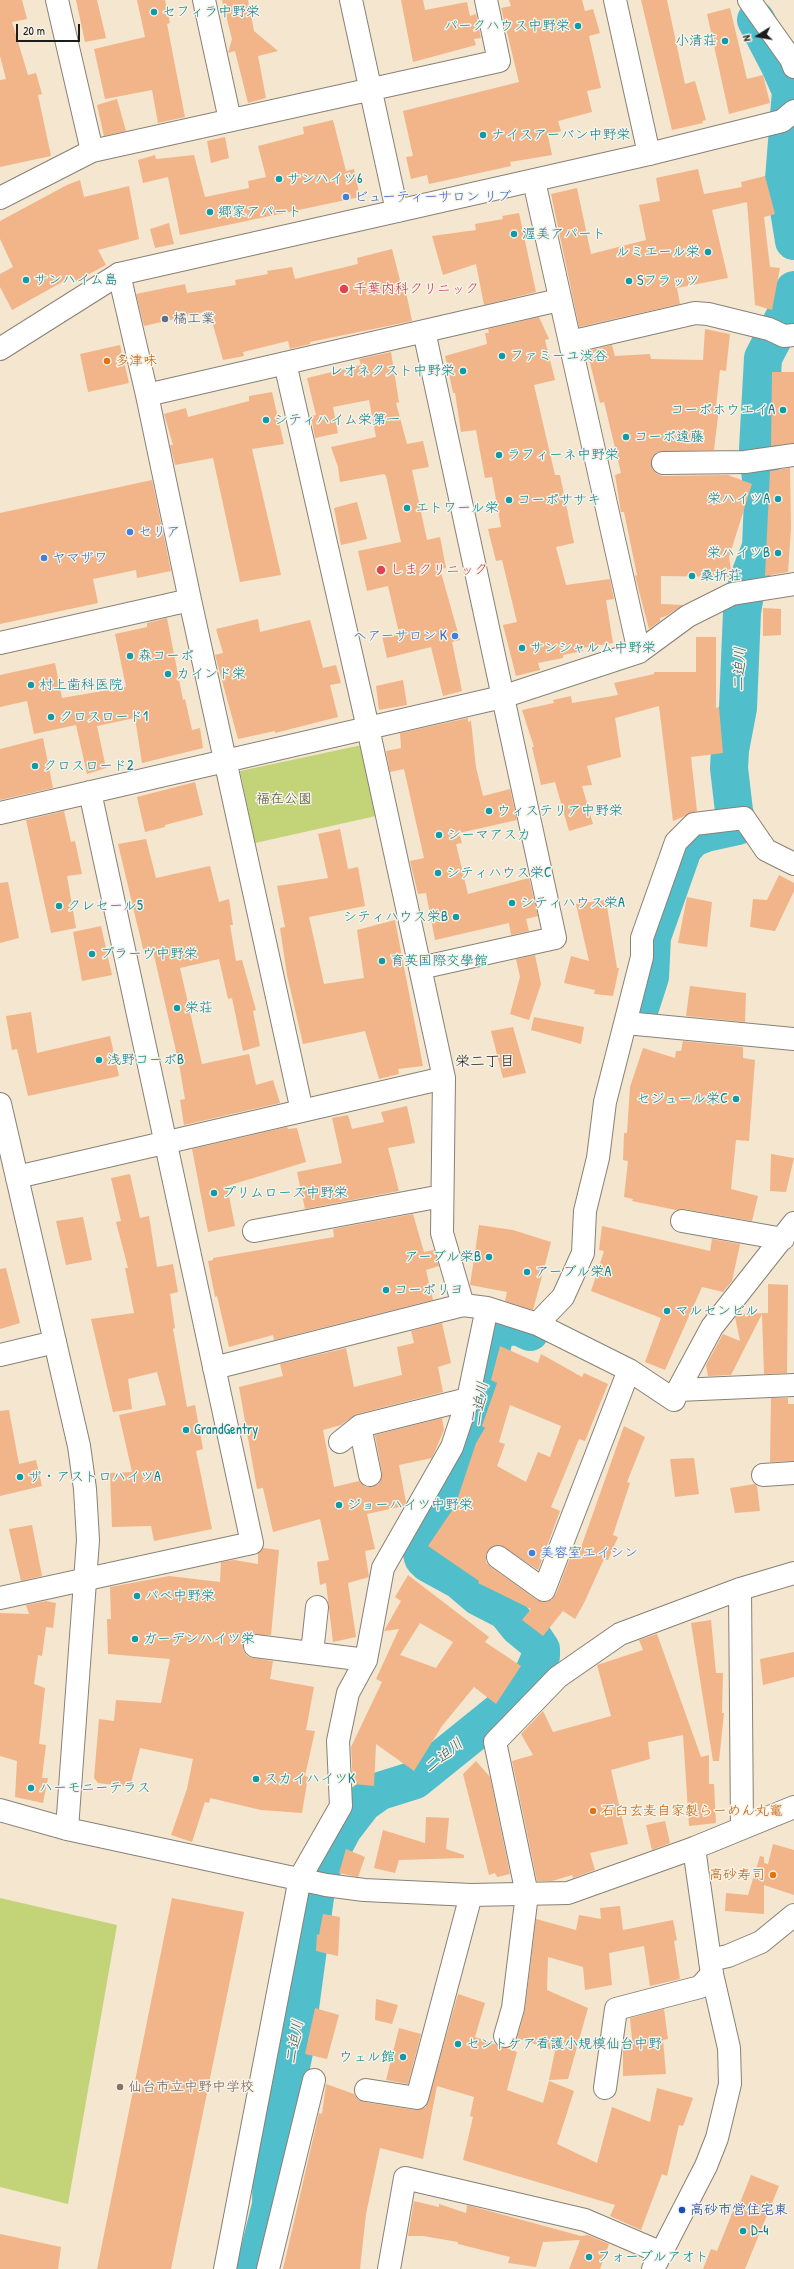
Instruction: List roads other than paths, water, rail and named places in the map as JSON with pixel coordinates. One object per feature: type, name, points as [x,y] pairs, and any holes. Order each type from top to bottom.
[{"type":"street","points":[[57,0],[92,151]]},
{"type":"street","points":[[204,0],[230,120]]},
{"type":"street","points":[[351,0],[397,211]]},
{"type":"street","points":[[0,198],[92,151],[499,62],[486,0]]},
{"type":"street","points":[[615,0],[649,154]]},
{"type":"street","points":[[749,0],[791,59],[794,67]]},
{"type":"street","points":[[0,349],[119,274],[649,154],[788,116]]},
{"type":"street","points":[[534,181],[559,300],[570,342],[639,652]]},
{"type":"street","points":[[119,274],[147,395],[190,600],[302,1111]]},
{"type":"street","points":[[147,395],[559,300]]},
{"type":"street","points":[[570,342],[695,314],[708,314],[782,333]]},
{"type":"street","points":[[420,968],[555,938],[424,331]]},
{"type":"street","points":[[285,363],[368,728],[444,1078],[442,1233],[463,1306]]},
{"type":"street","points":[[663,463],[755,461],[794,455]]},
{"type":"street","points":[[0,813],[502,697],[639,652],[688,616],[742,592],[794,584]]},
{"type":"street","points":[[0,643],[190,600]]},
{"type":"street","points":[[0,1598],[85,1581],[252,1543],[90,792]]},
{"type":"street","points":[[537,1324],[564,1297],[583,1253],[585,1211],[598,1158],[605,1102],[642,957],[642,938],[676,842],[694,824],[735,819],[766,850],[794,864]]},
{"type":"street","points":[[626,1023],[794,1039]]},
{"type":"street","points":[[17,1177],[444,1078]]},
{"type":"street","points":[[0,1104],[79,1446],[85,1489],[88,1540],[67,1829]]},
{"type":"street","points":[[254,1231],[442,1196]]},
{"type":"street","points":[[682,1221],[788,1231]]},
{"type":"street","points":[[214,1368],[463,1306],[487,1308],[537,1324],[630,1370],[674,1400],[712,1328],[788,1231]]},
{"type":"street","points":[[225,2269],[311,1881],[341,1806],[338,1741],[348,1693],[366,1660],[383,1568],[452,1447],[468,1399],[487,1308]]},
{"type":"street","points":[[0,1355],[55,1342]]},
{"type":"street","points":[[498,1557],[544,1590],[630,1370]]},
{"type":"street","points":[[678,1390],[794,1385]]},
{"type":"street","points":[[340,1442],[360,1426],[468,1399]]},
{"type":"street","points":[[360,1426],[370,1475]]},
{"type":"street","points":[[763,1475],[794,1473]]},
{"type":"street","points":[[505,2036],[513,2008],[527,1894],[495,1742],[558,1677],[620,1634],[740,1589],[794,1573]]},
{"type":"street","points":[[740,1589],[742,1827]]},
{"type":"street","points":[[312,1653],[317,1607]]},
{"type":"street","points":[[256,1646],[366,1660]]},
{"type":"street","points":[[0,1810],[67,1829],[311,1881],[364,1890],[471,1895],[568,1893],[694,1848],[742,1827],[794,1807]]},
{"type":"street","points":[[388,2269],[405,2178],[585,2220],[657,2261],[706,2166],[717,2138],[730,2084],[729,2048],[711,1967],[694,1848]]},
{"type":"street","points":[[366,2090],[417,2098],[471,1895]]},
{"type":"street","points":[[605,2088],[616,2009],[700,1988],[711,1967],[728,1956],[761,1942],[794,1915]]},
{"type":"street","points":[[268,2269],[314,2080]]},
{"type":"waterway","name":"二迫川","points":[[756,20],[791,91],[784,179],[794,241]]},
{"type":"waterway","name":"二迫川","points":[[639,1011],[650,977],[652,937],[683,849],[693,838],[706,833],[738,826],[734,811],[729,768],[730,750],[738,708],[742,612],[747,583],[761,547],[763,499],[758,449],[763,358],[789,308],[794,290]]},
{"type":"waterway","name":"二迫川","points":[[255,2269],[271,2205],[272,2157],[294,2052],[315,1897],[322,1868],[343,1829],[363,1803],[380,1791],[415,1780],[508,1705],[518,1696],[532,1676],[541,1656],[541,1649],[535,1640],[518,1626],[506,1611],[479,1597],[459,1580],[428,1563],[423,1558],[421,1549],[424,1531],[434,1506],[477,1429],[478,1404],[495,1334],[505,1326],[519,1327],[530,1332]]},
{"type":"place","name":"セフィラ中野栄","points":[[154,12]]},
{"type":"place","name":"パークハウス中野栄","points":[[578,26]]},
{"type":"place","name":"小清荘","points":[[725,41]]},
{"type":"place","name":"ナイスアーバン中野栄","points":[[483,135]]},
{"type":"place","name":"サンハイツ6","points":[[279,179]]},
{"type":"place","name":"ビューティーサロン リブ","points":[[346,197]]},
{"type":"place","name":"郷家アパート","points":[[210,212]]},
{"type":"place","name":"渥美アパート","points":[[514,234]]},
{"type":"place","name":"ルミエール栄","points":[[708,252]]},
{"type":"place","name":"サンハイム島","points":[[26,280]]},
{"type":"place","name":"Sフラッツ","points":[[629,281]]},
{"type":"place","name":"千葉内科クリニック","points":[[344,289]]},
{"type":"place","name":"橘工業","points":[[165,319]]},
{"type":"place","name":"ファミーユ渋谷","points":[[502,356]]},
{"type":"place","name":"多津味","points":[[107,361]]},
{"type":"place","name":"レオネクスト中野栄","points":[[463,371]]},
{"type":"place","name":"コーポホウエイA","points":[[783,410]]},
{"type":"place","name":"シティハイム栄第一","points":[[266,420]]},
{"type":"place","name":"コーポ遠藤","points":[[626,437]]},
{"type":"place","name":"ラフィーネ中野栄","points":[[499,455]]},
{"type":"place","name":"栄ハイツA","points":[[778,499]]},
{"type":"place","name":"コーポササキ","points":[[509,500]]},
{"type":"place","name":"エトワール栄","points":[[407,508]]},
{"type":"place","name":"セリア","points":[[130,532]]},
{"type":"place","name":"栄ハイツB","points":[[778,553]]},
{"type":"place","name":"ヤマザワ","points":[[44,558]]},
{"type":"place","name":"しまクリニック","points":[[381,570]]},
{"type":"place","name":"桑折荘","points":[[692,576]]},
{"type":"place","name":"ヘアーサロン K","points":[[455,636]]},
{"type":"place","name":"サンシャルム中野栄","points":[[522,648]]},
{"type":"place","name":"森コーポ","points":[[130,656]]},
{"type":"place","name":"カインド栄","points":[[168,674]]},
{"type":"place","name":"村上歯科医院","points":[[31,685]]},
{"type":"place","name":"クロスロード1","points":[[51,717]]},
{"type":"place","name":"クロスロード2","points":[[35,766]]},
{"type":"place","name":"ウィステリア中野栄","points":[[489,811]]},
{"type":"place","name":"シーマアスカ","points":[[439,835]]},
{"type":"place","name":"シティハウス栄C","points":[[438,873]]},
{"type":"place","name":"シティハウス栄A","points":[[512,903]]},
{"type":"place","name":"クレセール5","points":[[59,906]]},
{"type":"place","name":"シティハウス栄B","points":[[456,917]]},
{"type":"place","name":"プラーヴ中野栄","points":[[92,954]]},
{"type":"place","name":"育英国際交學館","points":[[382,961]]},
{"type":"place","name":"栄荘","points":[[177,1008]]},
{"type":"place","name":"浅野コーポB","points":[[99,1060]]},
{"type":"place","name":"セジュール栄C","points":[[736,1099]]},
{"type":"place","name":"プリムローズ中野栄","points":[[214,1193]]},
{"type":"place","name":"アーブル栄B","points":[[489,1257]]},
{"type":"place","name":"アーブル栄A","points":[[527,1272]]},
{"type":"place","name":"コーポリヨ","points":[[386,1290]]},
{"type":"place","name":"マルセンビル","points":[[667,1311]]},
{"type":"place","name":"GrandGentry","points":[[186,1430]]},
{"type":"place","name":"ザ・アストロハイツA","points":[[20,1477]]},
{"type":"place","name":"ジョーハイツ中野栄","points":[[339,1505]]},
{"type":"place","name":"美容室エイシン","points":[[532,1553]]},
{"type":"place","name":"パベ中野栄","points":[[137,1596]]},
{"type":"place","name":"ガーデンハイツ栄","points":[[135,1639]]},
{"type":"place","name":"スカイハイツK","points":[[256,1779]]},
{"type":"place","name":"ハーモニーテラス","points":[[31,1788]]},
{"type":"place","name":"石臼玄麦自家製らーめん丸竃","points":[[593,1811]]},
{"type":"place","name":"高砂寿司","points":[[773,1875]]},
{"type":"place","name":"セントケア看護小規模仙台中野","points":[[458,2044]]},
{"type":"place","name":"ウェル館","points":[[403,2057]]},
{"type":"place","name":"仙台市立中野中学校","points":[[120,2087]]},
{"type":"place","name":"高砂市営住宅東","points":[[682,2210]]},
{"type":"place","name":"D-4","points":[[743,2231]]},
{"type":"place","name":"フォーブルアオト","points":[[589,2257]]},
{"type":"district","name":"栄二丁目","points":[[485,1062]]},
{"type":"park label","name":"福在公園","points":[[284,799]]}]
